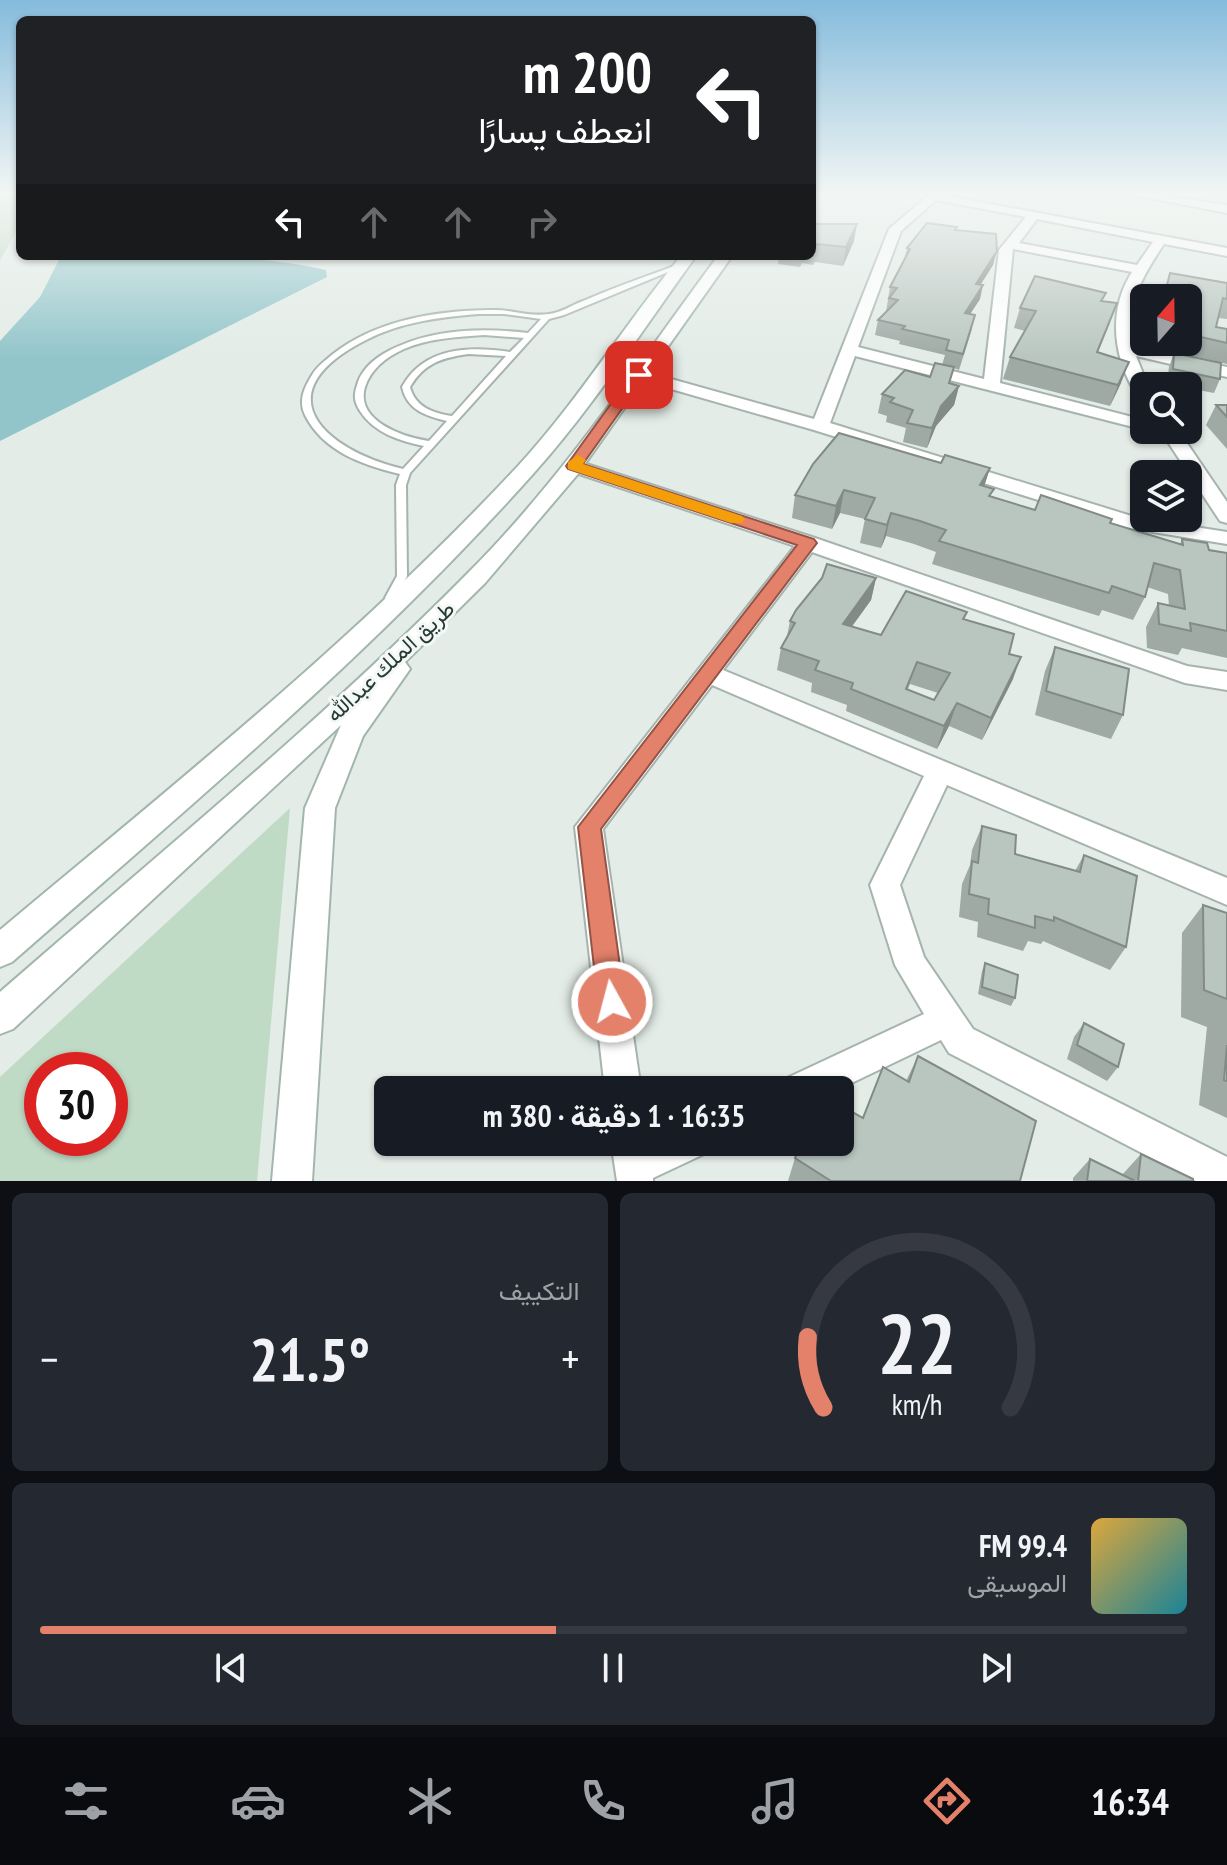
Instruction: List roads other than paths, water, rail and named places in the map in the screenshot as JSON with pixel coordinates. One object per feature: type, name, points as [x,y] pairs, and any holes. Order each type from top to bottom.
[{"type":"street","points":[[820,426],[888,248]]},
{"type":"street","points":[[991,386],[1008,248]]},
{"type":"street","points":[[1026,248],[1142,270]]},
{"type":"street","points":[[1133,372],[1123,338],[1126,299],[1155,248]]},
{"type":"street","points":[[1207,248],[1227,252]]},
{"type":"street","name":"طريق الملك عبدالله","points":[[0,951],[295,697],[432,569],[529,465],[685,260]]},
{"type":"street","name":"طريق الملك عبدالله","points":[[0,1016],[333,716],[477,578],[574,466],[722,260]]},
{"type":"street","points":[[1127,349],[1227,372]]},
{"type":"street","points":[[849,350],[1130,421]]},
{"type":"street","points":[[639,375],[820,426],[1135,524],[1227,538]]},
{"type":"street","points":[[1178,444],[1224,509]]},
{"type":"street","points":[[574,466],[808,543],[1185,674],[1227,681]]},
{"type":"street","points":[[621,1076],[589,827],[808,543]]},
{"type":"street","points":[[292,1181],[320,808],[351,732],[430,623]]},
{"type":"street","points":[[708,673],[1227,892]]},
{"type":"street","points":[[940,771],[885,885],[911,965],[961,1041],[1227,1177]]},
{"type":"street","points":[[829,1076],[947,1020]]},
{"type":"street","points":[[632,1164],[653,1156]]},
{"type":"lane","points":[[377,621],[402,576],[401,485],[405,472],[547,317],[682,260]]},
{"type":"lane","points":[[405,472],[353,457],[330,443],[314,427],[307,403],[308,391],[321,368],[361,340],[415,321],[477,312],[547,317]]},
{"type":"lane","points":[[431,444],[392,434],[371,421],[358,397],[366,373],[393,352],[432,338],[477,332],[530,336]]},
{"type":"lane","points":[[454,419],[428,412],[411,401],[406,387],[414,373],[433,361],[458,354],[486,352],[512,355]]},
{"type":"lane","points":[[0,945],[24,930]]},
{"type":"water","points":[[59,260],[262,260],[326,270],[327,277],[0,441],[0,341],[40,297]]}]
